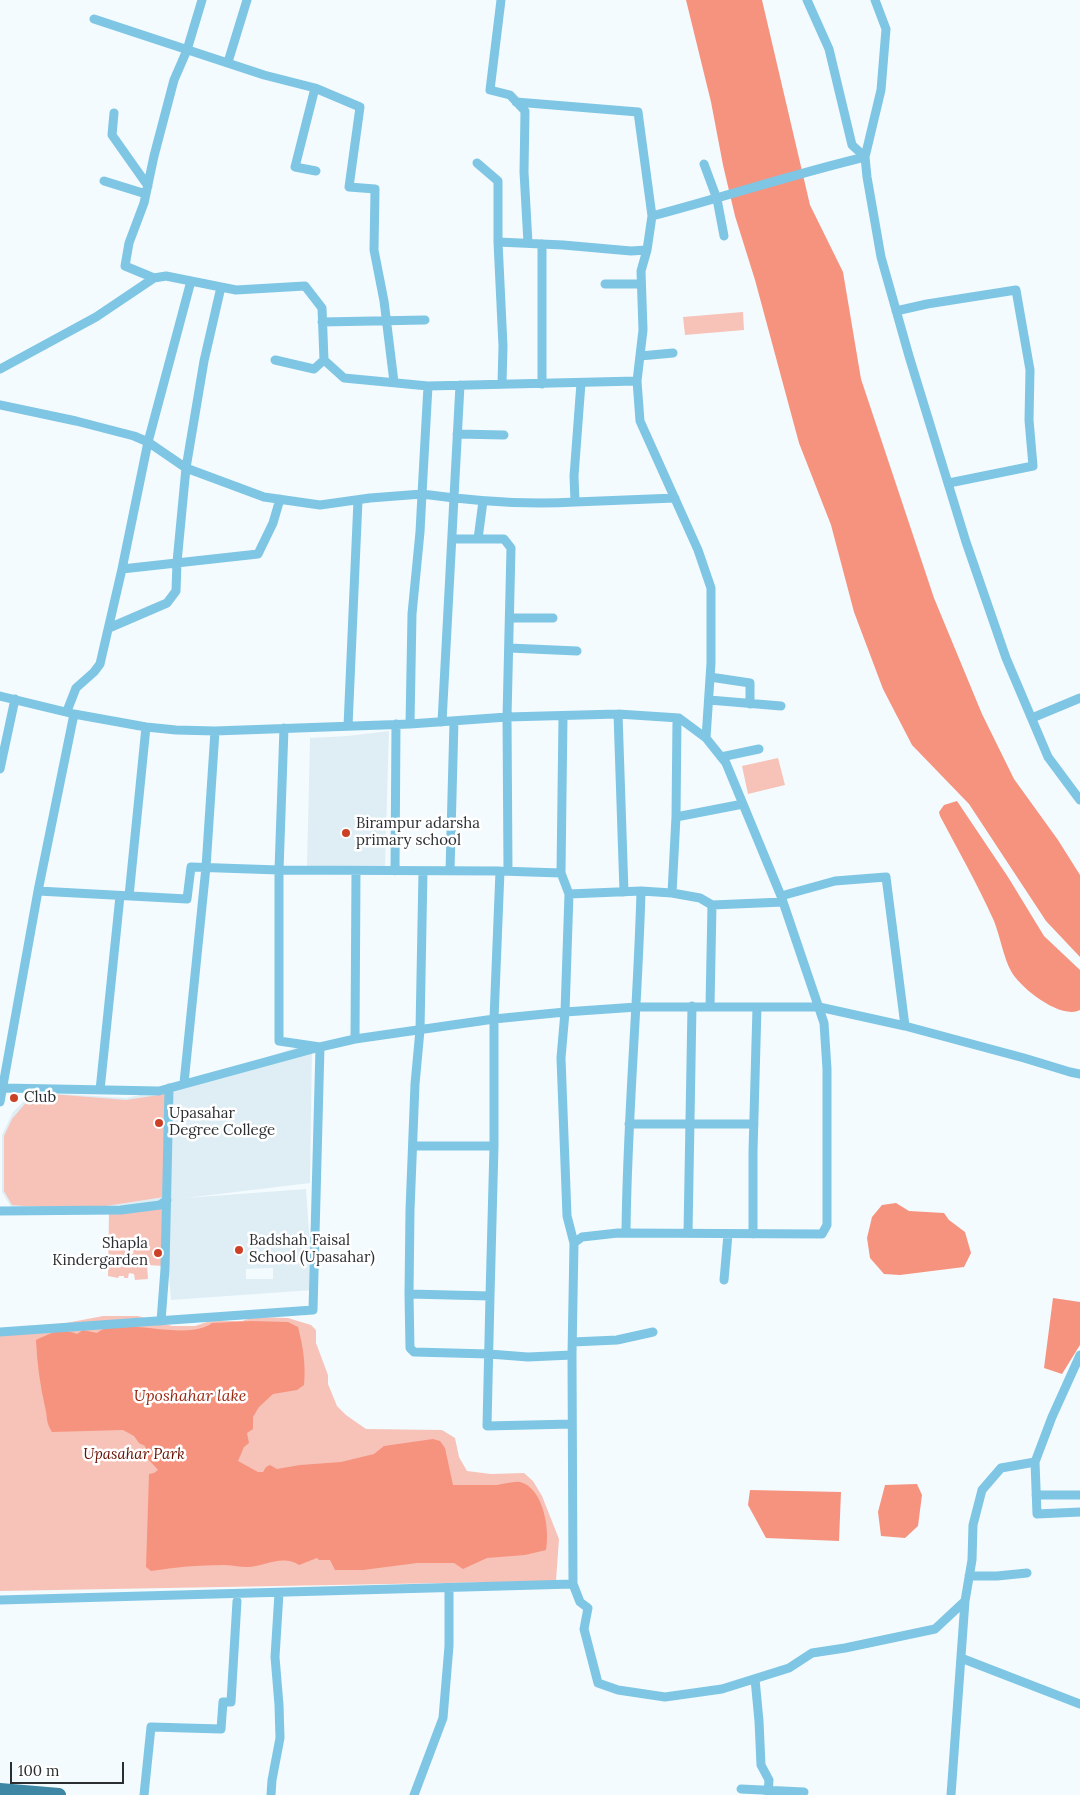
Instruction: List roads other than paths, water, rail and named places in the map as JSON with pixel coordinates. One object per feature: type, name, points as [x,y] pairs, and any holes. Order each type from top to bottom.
[{"type":"highway","points":[[0,1790],[57,1795]]},
{"type":"street","points":[[154,278],[125,266],[129,244],[147,190],[174,80],[187,50],[202,0]]},
{"type":"street","points":[[228,62],[248,0]]},
{"type":"street","points":[[501,0],[490,90],[510,95],[525,111],[524,172],[528,243]]},
{"type":"street","points":[[808,0],[829,49],[852,146],[865,157]]},
{"type":"street","points":[[875,0],[886,29],[881,90],[865,157],[881,257],[966,542],[1006,658],[1048,757],[1080,800]]},
{"type":"street","points":[[94,19],[264,75],[316,88],[360,107],[349,186],[375,189],[374,250],[394,382]]},
{"type":"street","points":[[316,88],[295,167],[316,171]]},
{"type":"street","points":[[516,102],[638,112],[652,216],[647,250],[641,270],[643,330],[637,381],[640,421],[698,550],[711,588],[710,677],[706,738]]},
{"type":"street","points":[[114,113],[112,135],[147,190]]},
{"type":"street","points":[[652,216],[717,199],[812,170],[865,157]]},
{"type":"street","points":[[477,163],[498,181],[498,242],[503,346],[502,384]]},
{"type":"street","points":[[704,164],[717,199],[724,236]]},
{"type":"street","points":[[104,181],[147,190]]},
{"type":"street","points":[[498,242],[631,251],[647,250]]},
{"type":"street","points":[[542,244],[542,384]]},
{"type":"street","points":[[0,369],[96,317],[154,278],[166,276],[236,290],[305,286],[322,308],[324,360],[344,378],[428,386],[637,381]]},
{"type":"street","points":[[0,1102],[76,688],[100,664],[122,570],[148,442],[191,281]]},
{"type":"street","points":[[605,284],[641,284]]},
{"type":"street","points":[[109,628],[167,603],[176,591],[186,468],[204,361],[221,287]]},
{"type":"street","points":[[896,311],[927,304],[1016,290],[1030,370],[1029,420],[1033,466],[948,484]]},
{"type":"street","points":[[322,322],[425,320]]},
{"type":"street","points":[[640,356],[673,353]]},
{"type":"street","points":[[275,360],[314,370],[324,360]]},
{"type":"street","points":[[575,502],[574,476],[580,383]]},
{"type":"street","points":[[442,722],[460,385]]},
{"type":"street","points":[[410,724],[412,614],[420,532],[428,386]]},
{"type":"street","points":[[0,405],[76,421],[148,442],[186,468],[264,497],[320,505],[422,494],[483,501],[555,503],[675,498]]},
{"type":"street","points":[[458,434],[504,435]]},
{"type":"street","points":[[122,570],[177,562],[258,554],[273,523],[280,499]]},
{"type":"street","points":[[348,726],[358,500]]},
{"type":"street","points":[[478,539],[483,501]]},
{"type":"street","points":[[452,539],[504,539],[511,548],[504,871],[494,1019],[494,1146],[487,1426],[572,1424]]},
{"type":"street","points":[[510,618],[552,618]]},
{"type":"street","points":[[508,648],[577,651]]},
{"type":"street","points":[[710,677],[750,683],[759,677]]},
{"type":"street","points":[[750,683],[750,704]]},
{"type":"street","points":[[0,696],[146,727],[176,730],[215,731],[410,724],[507,717],[618,714],[677,718],[706,738],[726,763],[743,804],[782,899],[824,1023],[827,1069],[827,1225],[822,1234],[626,1233],[582,1237],[574,1242]]},
{"type":"street","points":[[1032,718],[1080,698]]},
{"type":"street","points":[[0,769],[15,699]]},
{"type":"street","points":[[709,700],[780,706]]},
{"type":"street","points":[[618,714],[624,892]]},
{"type":"street","points":[[563,716],[561,873],[569,894],[562,1058],[567,1216],[574,1242],[572,1355],[573,1584],[580,1602],[588,1608],[584,1629],[598,1683],[618,1690],[665,1696],[722,1690],[789,1668],[812,1652],[845,1648],[935,1629],[965,1602]]},
{"type":"street","points":[[672,892],[676,817],[677,718]]},
{"type":"street","points":[[450,871],[454,721]]},
{"type":"street","points":[[395,871],[396,724]]},
{"type":"street","points":[[100,1090],[146,727]]},
{"type":"street","points":[[284,728],[278,870],[279,1041],[320,1047]]},
{"type":"street","points":[[184,1083],[206,867],[215,731]]},
{"type":"street","points":[[721,757],[760,749]]},
{"type":"street","points":[[676,817],[743,804]]},
{"type":"street","points":[[38,891],[186,899],[191,867],[278,870],[561,873]]},
{"type":"street","points":[[355,1039],[356,870]]},
{"type":"street","points":[[423,871],[420,1030],[415,1084],[413,1146],[410,1348],[414,1352],[528,1357],[572,1355]]},
{"type":"street","points":[[569,894],[672,892],[700,898],[712,905],[782,899],[835,882],[886,877],[905,1026]]},
{"type":"street","points":[[626,1233],[629,1124],[637,1007],[641,892]]},
{"type":"street","points":[[710,1006],[712,905]]},
{"type":"street","points":[[2,1088],[159,1091],[355,1039],[494,1019],[565,1012],[637,1007],[692,1006],[819,1007],[905,1026],[1080,1074]]},
{"type":"street","points":[[688,1233],[692,1006]]},
{"type":"street","points":[[753,1234],[757,1006]]},
{"type":"street","points":[[0,1332],[313,1310],[320,1047]]},
{"type":"street","points":[[161,1321],[165,1269],[169,1088]]},
{"type":"street","points":[[629,1124],[754,1124]]},
{"type":"street","points":[[413,1146],[494,1146]]},
{"type":"street","points":[[0,1211],[121,1210],[160,1205],[167,1200]]},
{"type":"street","points":[[724,1280],[728,1234]]},
{"type":"street","points":[[410,1294],[490,1296]]},
{"type":"street","points":[[573,1342],[617,1340],[653,1332]]},
{"type":"street","points":[[1080,1355],[1052,1417],[1035,1462],[1037,1514],[1080,1512]]},
{"type":"street","points":[[951,1795],[965,1602],[972,1560],[973,1525],[982,1490],[1002,1468],[1035,1462]]},
{"type":"street","points":[[1036,1495],[1080,1495]]},
{"type":"street","points":[[969,1576],[997,1576],[1027,1572]]},
{"type":"street","points":[[0,1600],[573,1584]]},
{"type":"street","points":[[414,1795],[443,1718],[449,1646],[449,1588]]},
{"type":"street","points":[[271,1795],[280,1738],[280,1705],[275,1657],[279,1592]]},
{"type":"street","points":[[144,1795],[152,1727],[221,1729],[223,1702],[231,1702],[237,1601]]},
{"type":"street","points":[[961,1658],[1080,1704]]},
{"type":"street","points":[[755,1679],[761,1765],[769,1780],[768,1792]]},
{"type":"street","points":[[741,1789],[768,1792],[804,1792]]},
{"type":"water","points":[[686,0],[762,0],[810,205],[843,272],[861,379],[934,598],[982,714],[1014,779],[1058,840],[1080,875],[1080,957],[1046,921],[969,804],[912,745],[883,689],[854,612],[831,525],[799,443],[755,280],[735,216],[711,102]]},
{"type":"water","points":[[957,801],[1008,877],[1044,936],[1080,970],[1080,1010],[1072,1012],[1062,1011],[1052,1007],[1023,986],[1011,971],[994,921],[940,816],[939,812],[944,805]]},
{"type":"water","points":[[896,1203],[909,1211],[944,1213],[949,1220],[965,1232],[971,1253],[964,1267],[900,1275],[884,1274],[870,1258],[867,1238],[872,1217],[882,1205]]},
{"type":"water","points":[[1053,1298],[1080,1302],[1080,1345],[1062,1374],[1044,1368]]},
{"type":"water","name":"Uposhahar lake","points":[[288,1322],[298,1327],[304,1356],[304,1385],[297,1390],[273,1394],[259,1407],[253,1417],[253,1429],[247,1433],[249,1443],[244,1447],[238,1461],[258,1472],[263,1472],[270,1465],[277,1469],[341,1462],[374,1454],[384,1446],[433,1439],[440,1441],[445,1448],[453,1485],[497,1485],[520,1482],[535,1492],[544,1511],[547,1532],[546,1550],[525,1555],[487,1558],[463,1569],[454,1563],[417,1563],[363,1570],[335,1570],[330,1560],[319,1560],[317,1558],[299,1565],[293,1562],[280,1561],[247,1567],[205,1565],[151,1571],[146,1567],[149,1474],[158,1470],[148,1459],[145,1446],[139,1443],[134,1436],[123,1430],[52,1432],[48,1422],[42,1390],[36,1340],[51,1333],[61,1331],[77,1334],[83,1330],[97,1333],[107,1328],[120,1326],[186,1330],[200,1328],[212,1323]]},
{"type":"water","points":[[917,1484],[922,1495],[918,1526],[905,1538],[881,1536],[878,1512],[885,1485]]},
{"type":"water","points":[[750,1490],[841,1492],[839,1541],[766,1538],[748,1505]]},
{"type":"place","name":"Birampur adarsha primary school","points":[[346,833]]},
{"type":"place","name":"Club","points":[[14,1098]]},
{"type":"place","name":"Upasahar Degree College","points":[[159,1123]]},
{"type":"place","name":"Badshah Faisal School (Upasahar)","points":[[239,1250]]},
{"type":"place","name":"Shapla Kindergarden","points":[[158,1253]]},
{"type":"park label","name":"Upasahar Park","points":[[134,1455]]}]
